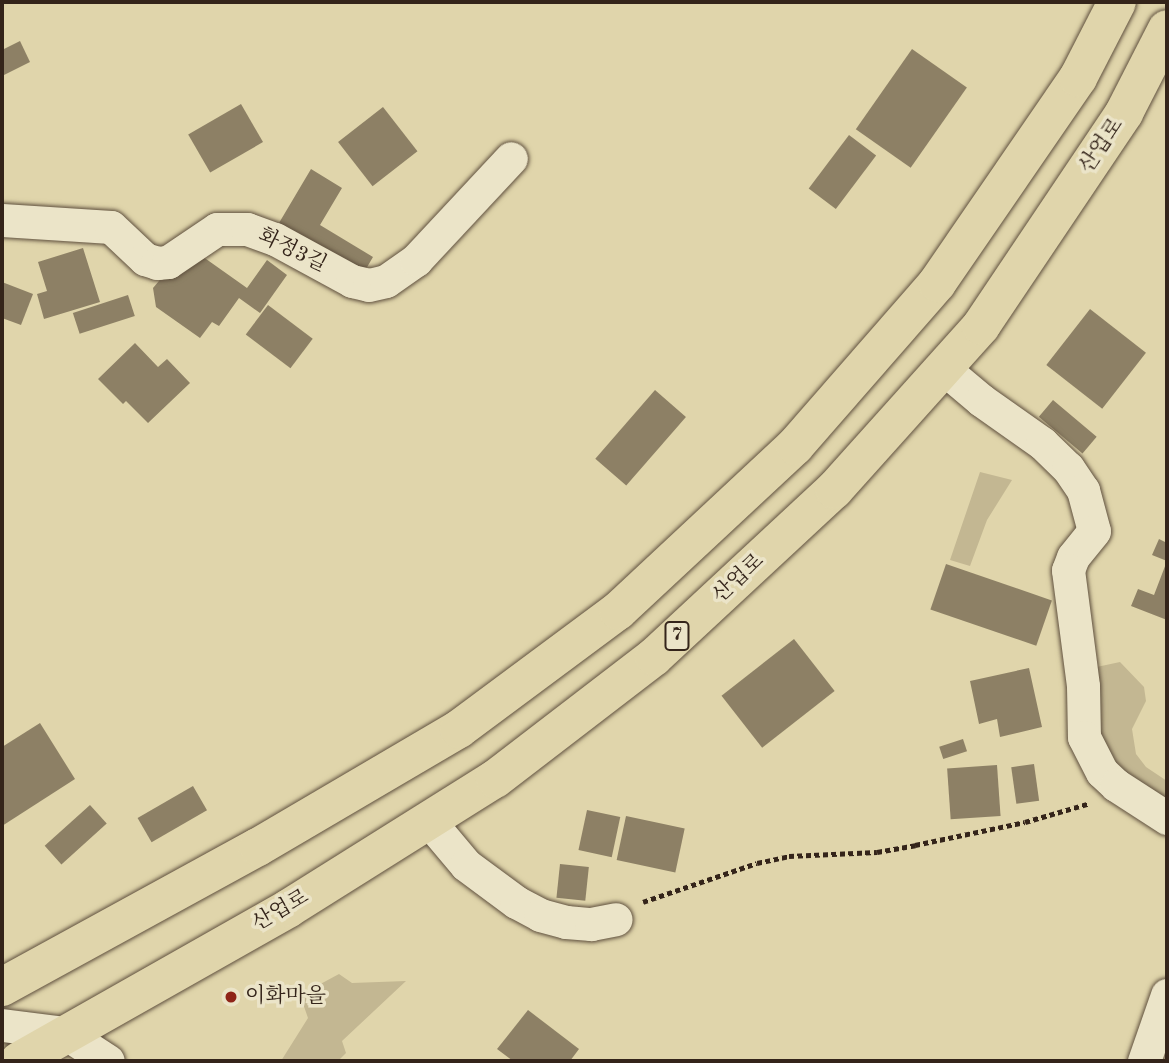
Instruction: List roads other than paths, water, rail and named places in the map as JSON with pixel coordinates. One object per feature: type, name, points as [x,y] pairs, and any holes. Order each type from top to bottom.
[{"type":"main road","points":[[2,987],[258,847],[459,729],[618,611],[795,446],[937,283],[1078,78],[1117,2]]},
{"type":"main road","name":"산업로","points":[[19,1061],[63,1047],[429,821],[495,779],[654,657],[835,491],[981,326],[1113,130],[1167,29]]},
{"type":"street","name":"화정3길","points":[[2,220],[111,228],[145,259],[157,263],[169,262],[217,229],[247,229],[275,240],[352,281],[369,285],[386,281],[416,260],[510,158]]},
{"type":"street","points":[[943,368],[981,400],[1042,443],[1068,468],[1083,490],[1094,531],[1073,556],[1068,570],[1083,686],[1084,737],[1102,772],[1126,792],[1167,818]]},
{"type":"street","points":[[429,821],[466,865],[516,902],[540,915],[566,922],[591,924],[616,919]]},
{"type":"street","points":[[1144,1061],[1167,995]]},
{"type":"street","points":[[2,1025],[107,1061]]},
{"type":"place","name":"이화마을","points":[[231,997]]}]
